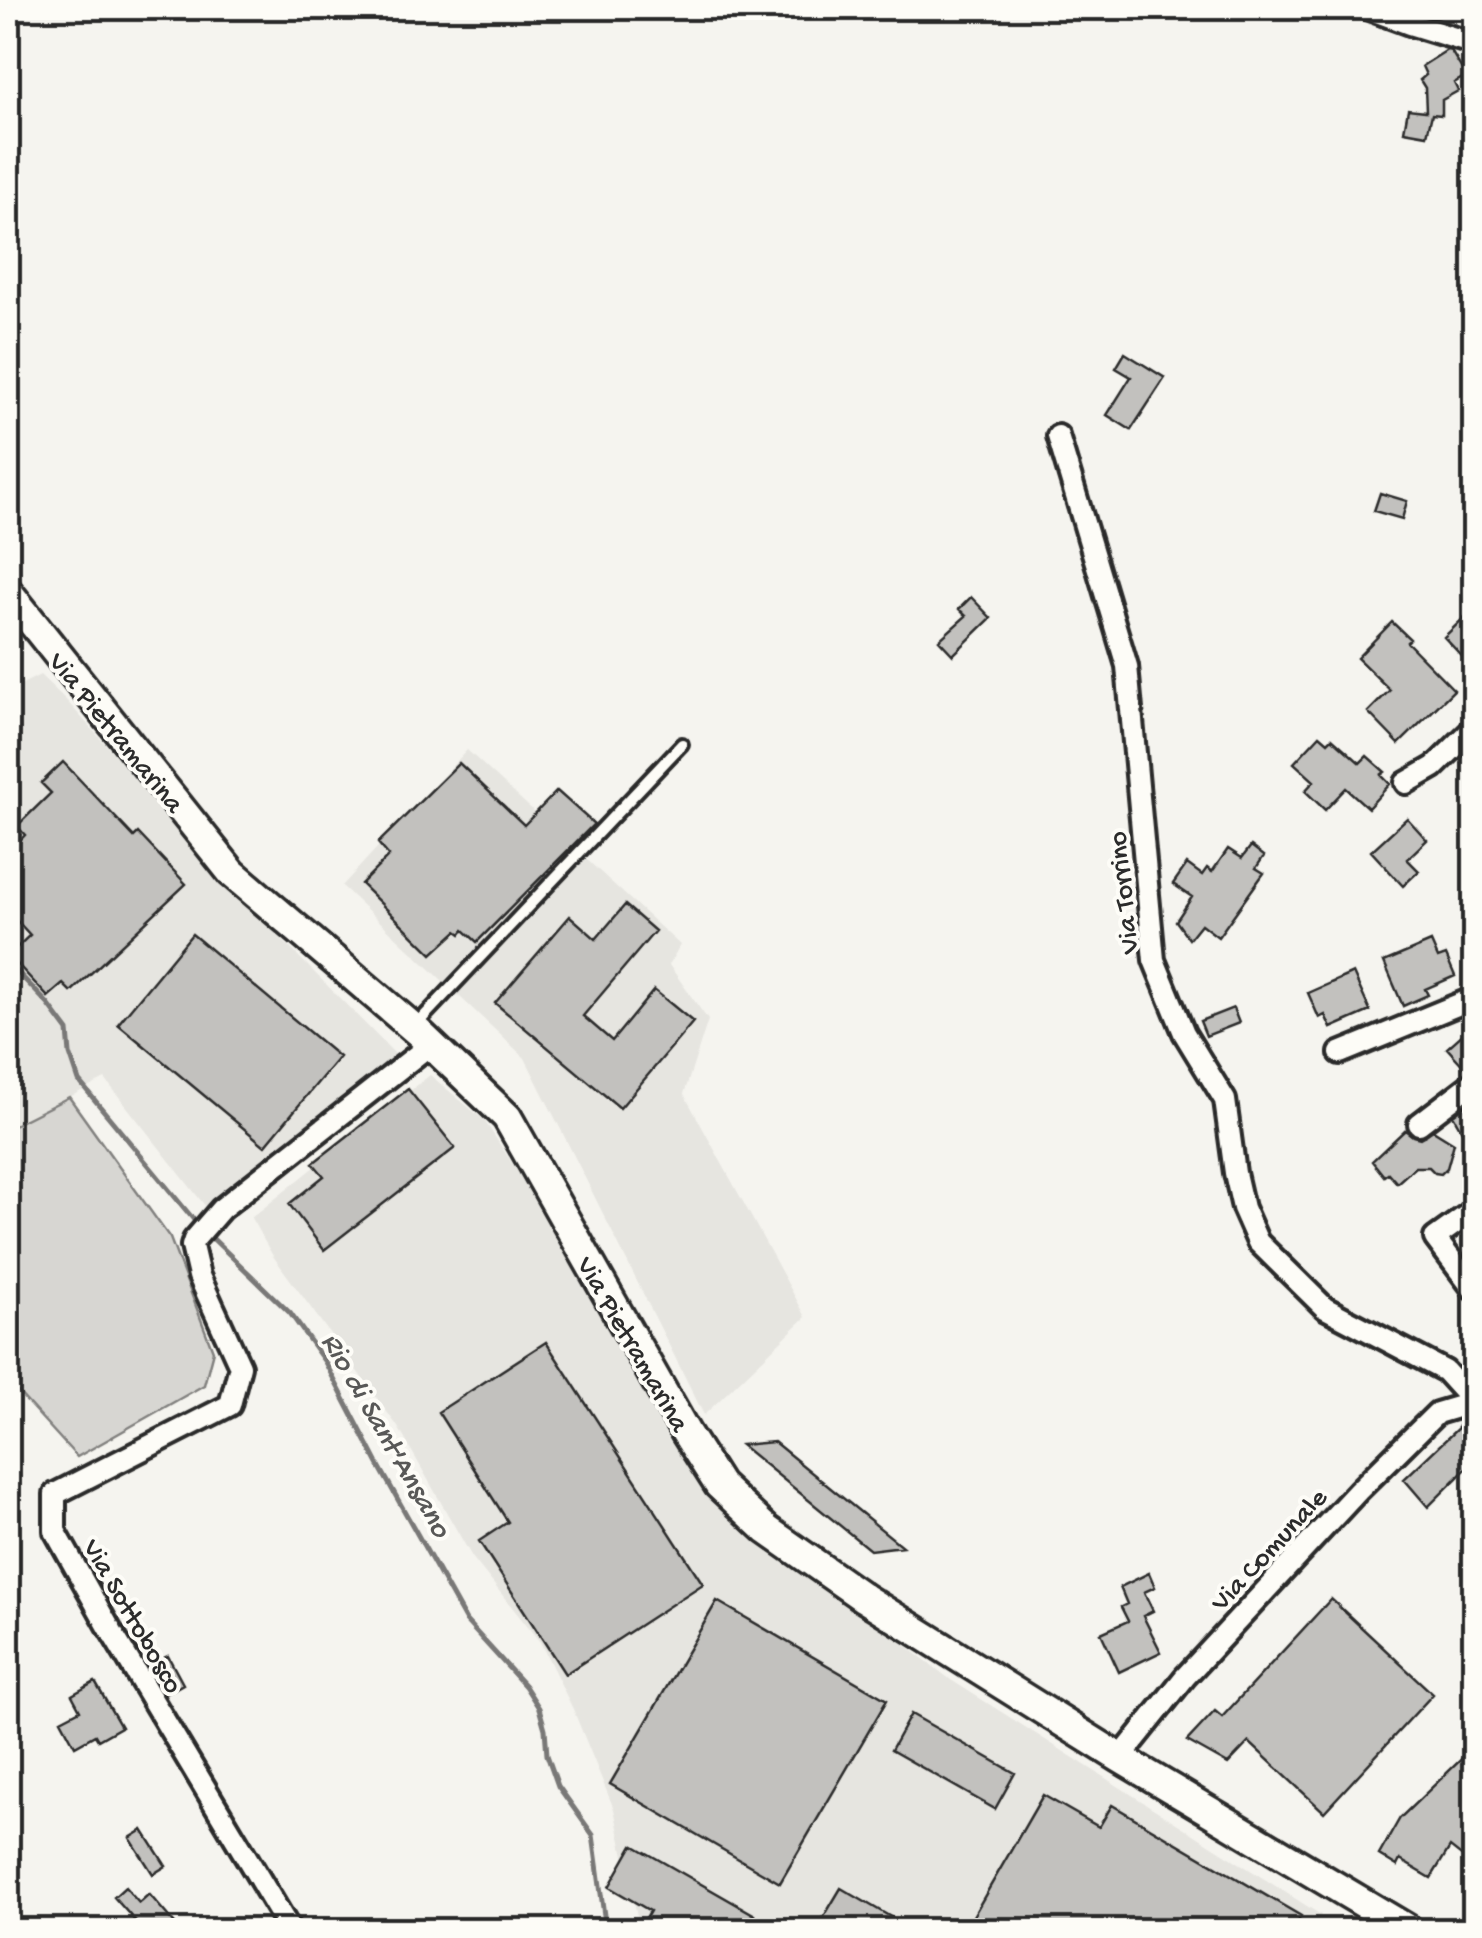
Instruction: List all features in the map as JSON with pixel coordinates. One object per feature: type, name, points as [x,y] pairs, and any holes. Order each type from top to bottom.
[{"type":"main road","name":"Via Pietramarina","points":[[8,592],[232,873],[422,1036],[508,1117],[720,1486],[767,1530],[864,1598],[1120,1758],[1409,1930]]},
{"type":"street","points":[[1366,8],[1474,47]]},
{"type":"street","name":"Via Torrino","points":[[1058,436],[1127,666],[1154,960],[1184,1033],[1226,1100],[1243,1208],[1258,1242],[1325,1308],[1445,1371],[1474,1402]]},
{"type":"street","points":[[1406,783],[1434,767],[1474,728]]},
{"type":"street","points":[[1340,1052],[1474,998]]},
{"type":"street","name":"Via Sottobosco","points":[[290,1930],[55,1531],[55,1494],[230,1404],[240,1366],[199,1276],[194,1240],[212,1217],[422,1036]]},
{"type":"street","points":[[1419,1124],[1474,1082]]},
{"type":"street","points":[[1474,1210],[1435,1238],[1474,1290]]},
{"type":"street","name":"Via Comunale","points":[[1120,1758],[1185,1677],[1358,1491],[1437,1412],[1474,1402]]},
{"type":"lane","points":[[422,1036],[682,744]]},
{"type":"shaded area","points":[[40,675],[142,785],[219,876],[397,1056],[206,1207],[105,1079],[8,1128],[8,691]]},
{"type":"shaded area","points":[[467,750],[680,945],[669,965],[708,1020],[684,1094],[806,1317],[704,1415],[525,1058],[342,886]]},
{"type":"shaded area","points":[[430,1075],[484,1120],[566,1246],[670,1442],[727,1509],[951,1680],[1321,1915],[1312,1930],[640,1930],[614,1809],[573,1709],[540,1642],[472,1557],[398,1427],[273,1256],[251,1218]]},
{"type":"shaded area","points":[[69,1097],[170,1238],[213,1351],[204,1385],[77,1457],[8,1381],[8,1128]]},
{"type":"building","points":[[1447,50],[1466,76],[1454,83],[1458,91],[1442,100],[1442,115],[1432,114],[1427,135],[1404,131],[1408,109],[1426,111],[1425,88],[1420,80],[1426,75],[1422,66]]},
{"type":"building","points":[[1125,353],[1165,378],[1131,430],[1107,415],[1131,377],[1116,368]]},
{"type":"building","points":[[1380,493],[1407,501],[1402,519],[1374,511]]},
{"type":"building","points":[[971,597],[991,618],[953,655],[939,640],[966,616],[959,609]]},
{"type":"building","points":[[1474,608],[1474,669],[1444,637]]},
{"type":"building","points":[[1392,622],[1454,690],[1399,744],[1368,712],[1390,690],[1357,658]]},
{"type":"building","points":[[1320,735],[1328,742],[1332,738],[1360,763],[1367,756],[1385,772],[1381,775],[1390,784],[1368,808],[1346,788],[1325,810],[1305,791],[1314,781],[1294,763]]},
{"type":"building","points":[[63,762],[134,837],[138,833],[186,884],[71,992],[63,984],[48,997],[9,955],[30,935],[8,911],[8,853],[25,835],[17,826],[51,793],[41,783]]},
{"type":"building","points":[[459,763],[524,825],[557,791],[594,824],[477,942],[464,930],[461,934],[457,931],[432,954],[361,884],[389,856],[378,843]]},
{"type":"building","points":[[1407,818],[1427,840],[1407,859],[1419,871],[1403,886],[1371,851]]},
{"type":"building","points":[[1251,846],[1264,856],[1256,868],[1264,873],[1218,937],[1201,924],[1189,939],[1176,921],[1192,897],[1173,884],[1187,864],[1202,875],[1207,868],[1212,872],[1228,849],[1242,858]]},
{"type":"building","points":[[625,905],[655,931],[583,1016],[612,1041],[654,990],[693,1022],[620,1108],[495,1003],[570,916],[596,939]]},
{"type":"building","points":[[192,934],[339,1057],[265,1146],[118,1024]]},
{"type":"building","points":[[1431,942],[1438,958],[1446,955],[1455,976],[1425,989],[1428,995],[1403,1006],[1384,962]]},
{"type":"building","points":[[1353,973],[1370,1011],[1331,1028],[1325,1015],[1319,1018],[1308,993]]},
{"type":"building","points":[[1233,1008],[1239,1023],[1206,1036],[1200,1021]]},
{"type":"building","points":[[1474,1024],[1474,1069],[1467,1070],[1447,1048]]},
{"type":"building","points":[[408,1089],[455,1148],[324,1250],[289,1204],[324,1176],[313,1163]]},
{"type":"building","points":[[1474,1099],[1474,1152],[1453,1115]]},
{"type":"building","points":[[1405,1130],[1420,1138],[1433,1130],[1454,1143],[1447,1168],[1441,1174],[1429,1167],[1415,1167],[1397,1183],[1388,1173],[1384,1176],[1372,1161]]},
{"type":"building","points":[[546,1342],[703,1584],[565,1674],[479,1541],[508,1522],[438,1412]]},
{"type":"building","points":[[1474,1421],[1474,1461],[1428,1507],[1404,1479],[1459,1423]]},
{"type":"building","points":[[774,1442],[902,1546],[870,1550],[741,1445]]},
{"type":"building","points":[[1149,1573],[1155,1587],[1144,1592],[1153,1611],[1143,1616],[1161,1652],[1119,1672],[1101,1633],[1128,1621],[1121,1607],[1127,1604],[1120,1587]]},
{"type":"building","points":[[1331,1599],[1433,1694],[1324,1812],[1249,1742],[1228,1764],[1187,1741],[1215,1711],[1222,1717]]},
{"type":"building","points":[[717,1601],[887,1700],[780,1883],[610,1784]]},
{"type":"building","points":[[168,1656],[183,1684],[165,1694],[148,1666]]},
{"type":"building","points":[[95,1682],[121,1727],[98,1740],[95,1735],[75,1746],[61,1720],[80,1710],[72,1695]]},
{"type":"building","points":[[911,1714],[1015,1773],[995,1809],[891,1750]]},
{"type":"building","points":[[1474,1747],[1474,1866],[1450,1847],[1431,1878],[1400,1860],[1397,1866],[1379,1855],[1400,1818]]},
{"type":"building","points":[[1043,1795],[1099,1827],[1112,1805],[1301,1916],[1293,1930],[965,1930]]},
{"type":"building","points":[[143,1830],[166,1866],[153,1874],[130,1838]]},
{"type":"building","points":[[633,1845],[755,1915],[746,1930],[656,1930],[643,1923],[650,1911],[609,1887]]},
{"type":"building","points":[[125,1887],[139,1903],[149,1894],[180,1930],[143,1930],[114,1897]]},
{"type":"building","points":[[841,1888],[913,1930],[816,1930]]},
{"type":"waterway","name":"Rio di Sant'Ansano","points":[[8,962],[68,1031],[79,1081],[199,1226]]},
{"type":"waterway","name":"Rio di Sant'Ansano","points":[[207,1233],[290,1313],[325,1362],[466,1621],[525,1686],[539,1708],[547,1755],[558,1786],[593,1835],[606,1930]]}]
